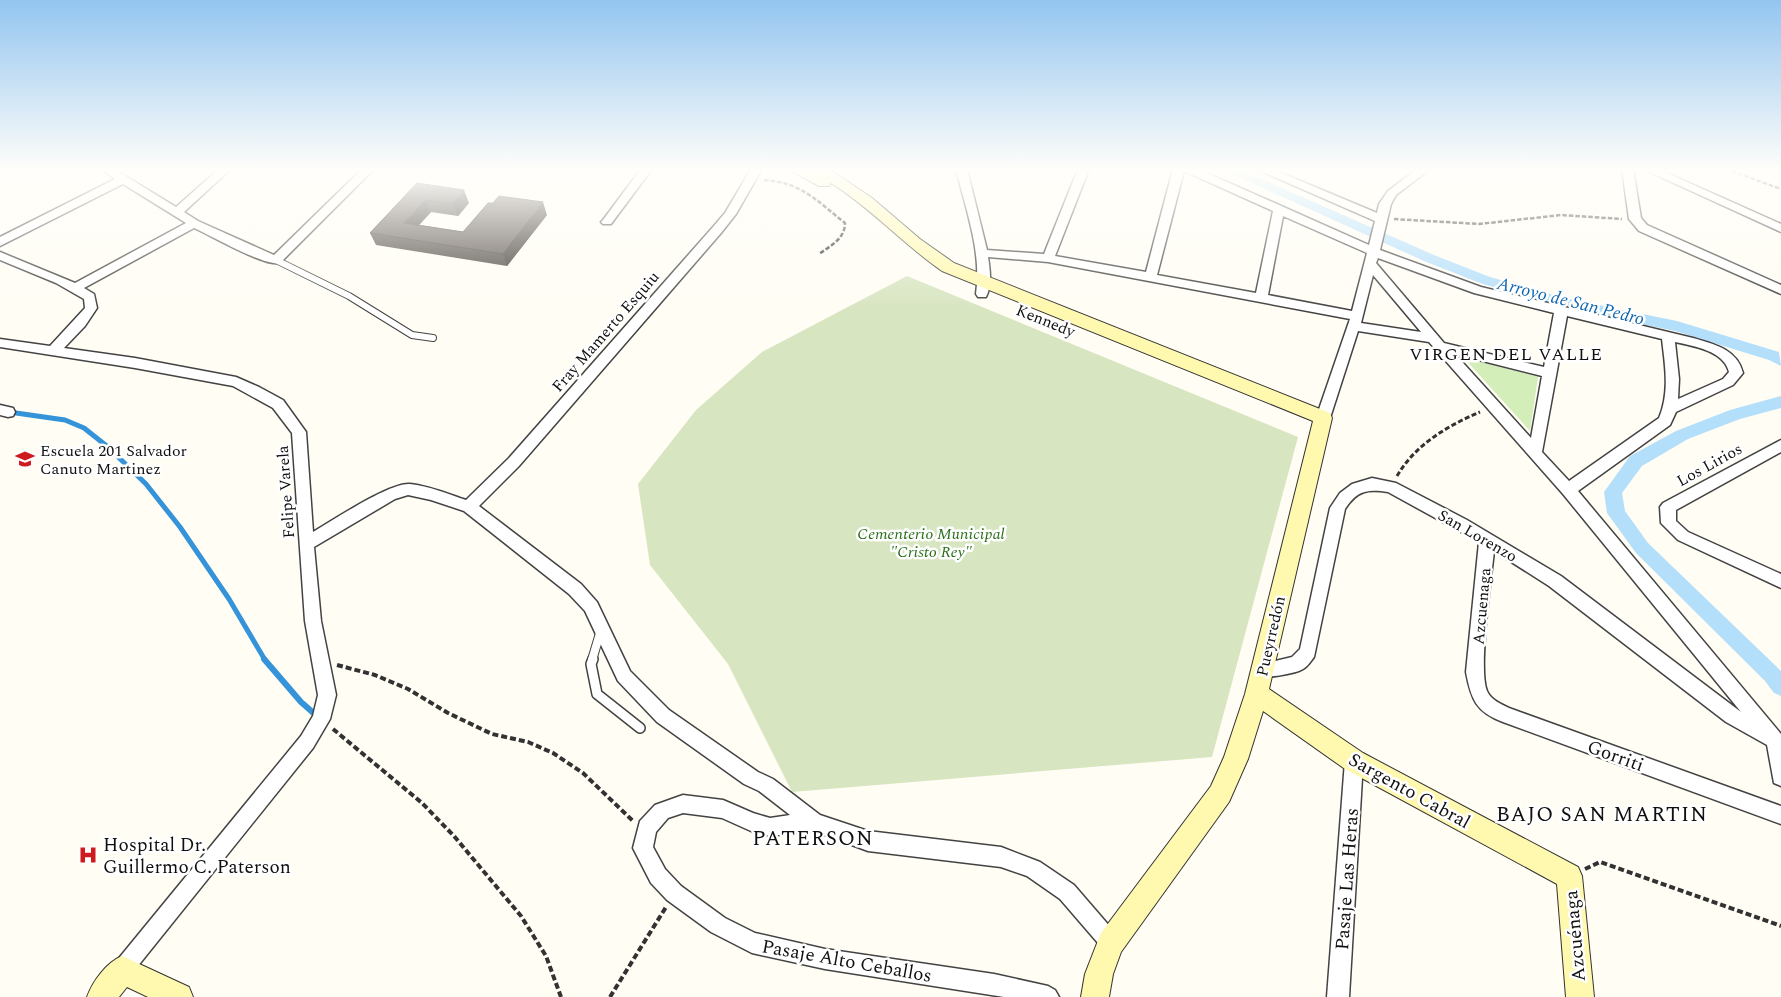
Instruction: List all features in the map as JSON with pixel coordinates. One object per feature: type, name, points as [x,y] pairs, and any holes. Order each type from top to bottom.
[{"type":"street","points":[[0,242],[52,216]]},
{"type":"street","points":[[183,216],[263,256],[276,260],[322,216]]},
{"type":"street","points":[[607,222],[612,216]]},
{"type":"street","name":"Fray Mamerto Esquiu","points":[[469,507],[514,462],[717,230],[727,216]]},
{"type":"street","name":"Kennedy","points":[[865,216],[934,272],[984,288],[1322,424]]},
{"type":"street","name":"Kennedy","points":[[882,216],[932,258],[984,288]]},
{"type":"street","points":[[972,216],[981,253],[984,288]]},
{"type":"street","points":[[1048,258],[1065,216]]},
{"type":"street","points":[[1150,276],[1167,216]]},
{"type":"street","points":[[1262,298],[1278,216]]},
{"type":"street","points":[[1293,216],[1373,253],[1478,290],[1694,343],[1720,353],[1732,361],[1736,372],[1728,382],[1672,408]]},
{"type":"street","points":[[1361,216],[1380,224],[1382,216]]},
{"type":"street","points":[[1634,216],[1643,228],[1781,290]]},
{"type":"street","points":[[1752,216],[1781,228]]},
{"type":"street","points":[[75,288],[194,222]]},
{"type":"street","name":"Pueyrredón","points":[[1094,997],[1111,943],[1220,794],[1236,758],[1259,682],[1322,424],[1355,321],[1380,224]]},
{"type":"street","points":[[981,253],[1048,258],[1262,298],[1550,373]]},
{"type":"street","points":[[1373,253],[1436,342],[1568,490],[1775,740],[1781,777]]},
{"type":"street","points":[[0,256],[60,280],[90,297],[91,308],[80,323],[52,352]]},
{"type":"street","points":[[1535,453],[1561,311]]},
{"type":"street","points":[[1568,490],[1665,421],[1672,408],[1673,376],[1668,336]]},
{"type":"street","name":"Felipe Varela","points":[[0,343],[135,363],[236,382],[278,404],[299,432],[313,621],[327,695],[321,719],[306,742],[122,970]]},
{"type":"street","name":"Los Lirios","points":[[1781,445],[1668,507],[1669,523],[1683,536],[1781,582]]},
{"type":"street","name":"San Lorenzo","points":[[1259,682],[1297,664],[1308,652],[1338,508],[1345,497],[1357,488],[1372,484],[1391,487],[1487,540],[1555,581],[1732,716],[1775,740]]},
{"type":"street","points":[[306,544],[390,495],[408,489],[432,494],[469,507],[575,589],[592,607],[601,630],[624,676],[663,716],[751,778],[766,785],[814,822],[868,841],[1001,857],[1033,869],[1067,892],[1111,943]]},
{"type":"street","name":"Azcuenaga","points":[[1475,672],[1487,540]]},
{"type":"street","name":"Gorriti","points":[[1475,672],[1478,691],[1485,705],[1503,714],[1781,815]]},
{"type":"street","name":"Sargento Cabral","points":[[1259,682],[1354,761],[1569,876]]},
{"type":"street","name":"Pasaje Las Heras","points":[[1338,997],[1354,761]]},
{"type":"street","points":[[648,828],[662,810],[683,804],[723,809],[751,822],[770,827],[814,822]]},
{"type":"street","name":"Pasaje Alto Ceballos","points":[[648,828],[643,848],[658,876],[674,893],[718,925],[752,943],[824,959],[994,984],[1048,997]]},
{"type":"street","name":"Azcuénaga","points":[[1569,876],[1580,997]]},
{"type":"street","points":[[101,997],[122,970],[179,997]]},
{"type":"lane","points":[[276,260],[349,296],[412,335],[433,338]]},
{"type":"lane","points":[[601,630],[591,664],[596,694],[640,728]]},
{"type":"path","points":[[819,254],[841,238],[846,228],[845,223],[836,216]]},
{"type":"path","points":[[1380,224],[1413,218],[1480,224],[1548,216]]},
{"type":"path","points":[[1579,216],[1602,219],[1635,219]]},
{"type":"path","points":[[1391,487],[1407,459],[1442,432],[1467,417],[1495,407]]},
{"type":"path","points":[[322,662],[375,675],[408,688],[448,713],[492,734],[528,742],[553,753],[583,774],[628,818],[648,828]]},
{"type":"path","points":[[321,719],[422,803],[454,836],[522,916],[546,956],[561,997]]},
{"type":"path","points":[[1569,876],[1600,862],[1781,926]]},
{"type":"path","points":[[610,997],[647,940],[674,893]]},
{"type":"green space","name":"Cementerio Municipal \"Cristo Rey\"","points":[[907,276],[1298,437],[1212,757],[792,792],[728,664],[650,565],[638,484],[696,410],[762,352]]},
{"type":"green space","points":[[1463,357],[1538,377],[1530,431]]},
{"type":"building","points":[[386,216],[411,216],[404,223],[463,232],[477,216],[533,216],[503,254],[370,233]]},
{"type":"waterway","name":"Arroyo de San Pedro","points":[[1333,216],[1429,258],[1485,280],[1563,303],[1677,326],[1774,356],[1781,361]]},
{"type":"waterway","name":"Arroyo de San Pedro","points":[[1781,402],[1736,414],[1682,435],[1636,461],[1613,492],[1616,513],[1642,548],[1772,675],[1781,687]]},
{"type":"waterway","points":[[9,412],[65,420],[84,428],[108,447],[146,484],[180,527],[229,599],[265,660]]},
{"type":"waterway","points":[[264,659],[301,702],[318,717]]},
{"type":"place","name":"Escuela 201 Salvador Canuto Martinez","points":[[25,459]]},
{"type":"place","name":"Hospital Dr. Guillermo C. Paterson","points":[[88,855]]},
{"type":"district","name":"VIRGEN DEL VALLE","points":[[1506,354]]},
{"type":"district","name":"BAJO SAN MARTIN","points":[[1602,814]]},
{"type":"district","name":"PATERSON","points":[[813,838]]}]
